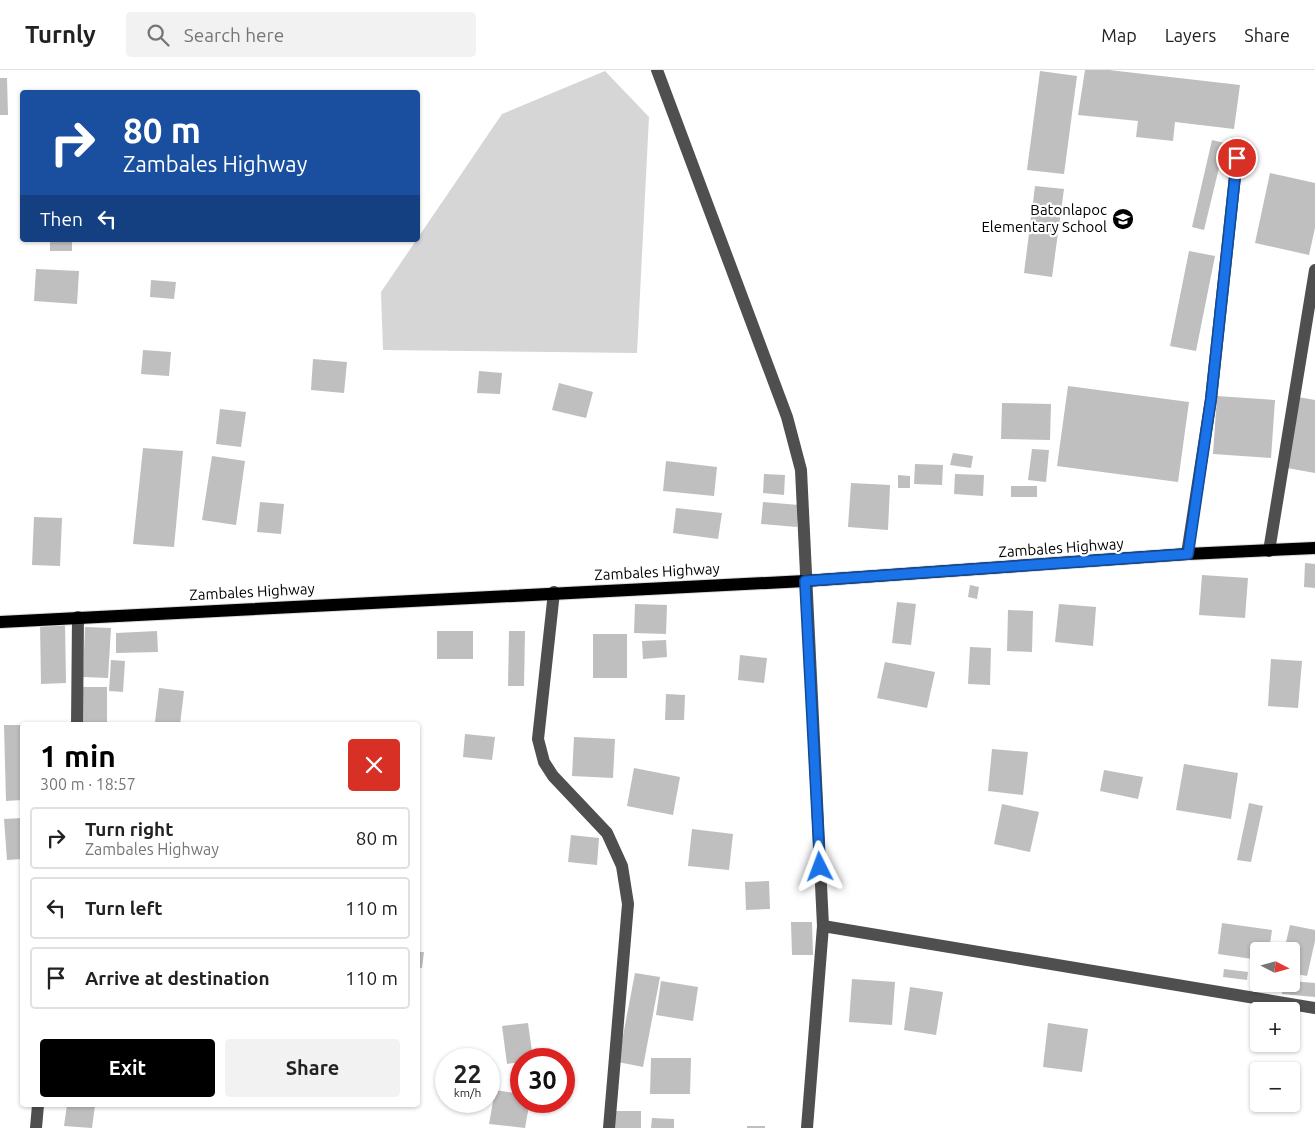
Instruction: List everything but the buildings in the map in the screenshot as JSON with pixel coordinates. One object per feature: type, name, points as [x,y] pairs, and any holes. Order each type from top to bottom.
[{"type":"main road","name":"Zambales Highway","points":[[0,622],[554,592],[805,581],[1188,554],[1315,548]]},
{"type":"street","points":[[657,70],[796,446],[801,470],[805,581],[824,926],[807,1128]]},
{"type":"street","points":[[1188,554],[1211,399],[1237,158]]},
{"type":"street","points":[[1269,551],[1315,270]]},
{"type":"street","points":[[554,592],[538,739],[544,762],[553,776],[607,833],[622,866],[628,904],[608,1128]]},
{"type":"street","points":[[77,722],[78,617]]},
{"type":"street","points":[[824,926],[1315,1008]]},
{"type":"street","points":[[36,1128],[38,1107]]},
{"type":"shaded area","points":[[605,71],[649,117],[637,353],[383,350],[381,292],[415,242],[420,242],[420,235],[502,114]]},
{"type":"place","name":"Batonlapoc Elementary School","points":[[1123,219]]},
{"type":"route","points":[[820,867],[805,581],[1086,563],[1188,554],[1211,399],[1237,158]]}]
